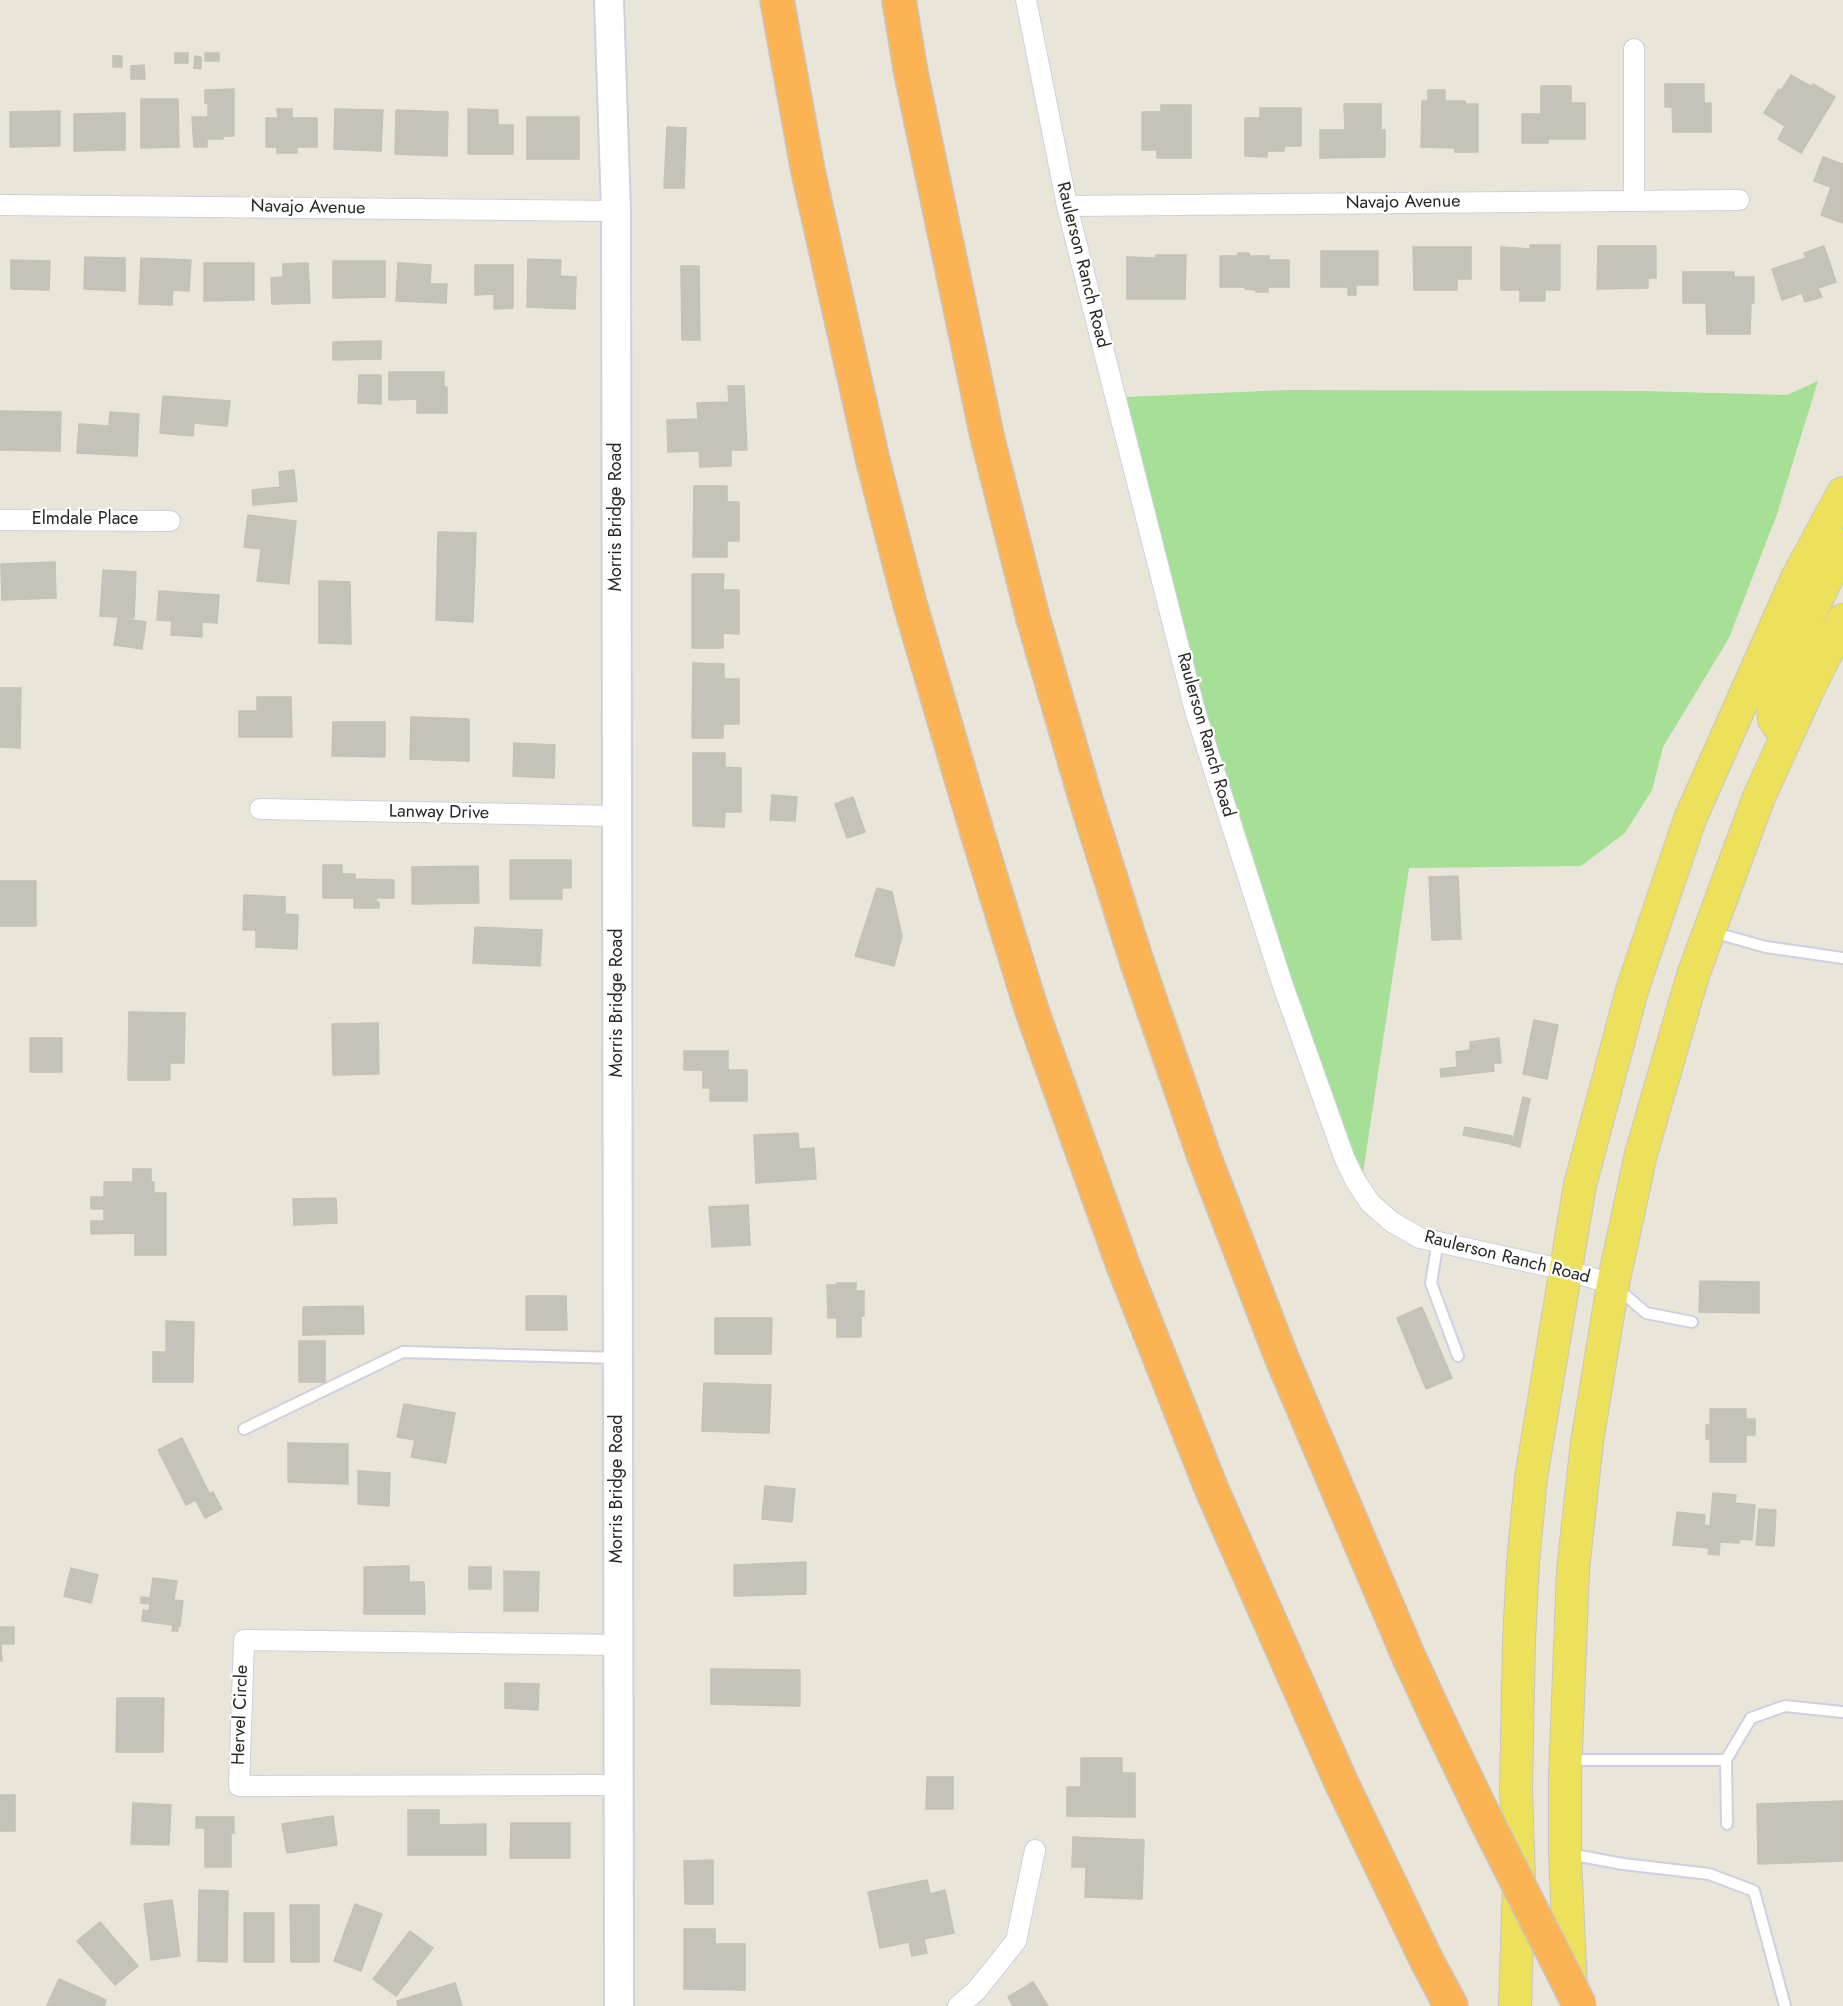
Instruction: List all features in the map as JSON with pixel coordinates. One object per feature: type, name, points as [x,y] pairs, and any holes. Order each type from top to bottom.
[{"type":"highway","points":[[777,0],[808,171],[876,472],[910,604],[1032,1011],[1123,1265],[1212,1490],[1341,1782],[1451,2006]]},
{"type":"highway","points":[[899,0],[987,435],[1033,618],[1086,800],[1137,962],[1204,1156],[1281,1356],[1408,1655],[1485,1818],[1580,2006]]},
{"type":"main road","points":[[1515,2006],[1519,1881],[1516,1778],[1523,1563],[1532,1478],[1580,1185],[1633,987],[1690,819],[1798,576],[1843,493]]},
{"type":"main road","points":[[1787,736],[1774,720],[1773,703],[1810,613],[1843,546]]},
{"type":"main road","points":[[1572,2006],[1565,1854],[1573,1570],[1578,1509],[1613,1284],[1641,1154],[1693,975],[1760,797],[1843,620]]},
{"type":"street","name":"Morris Bridge Road","points":[[609,0],[616,212],[619,2006]]},
{"type":"street","name":"Raulerson Ranch Road","points":[[1026,0],[1066,206],[1196,711],[1282,983],[1332,1124],[1355,1180],[1370,1203],[1392,1222],[1420,1238],[1565,1270],[1613,1284]]},
{"type":"street","points":[[1634,49],[1634,200]]},
{"type":"street","name":"Navajo Avenue","points":[[1066,206],[1739,200]]},
{"type":"street","name":"Navajo Avenue","points":[[0,206],[616,212]]},
{"type":"street","name":"Elmdale Place","points":[[0,520],[170,521]]},
{"type":"street","name":"Lanway Drive","points":[[260,809],[618,816]]},
{"type":"street","name":"Hervel Circle","points":[[619,1645],[244,1640],[239,1786],[619,1785]]},
{"type":"street","points":[[958,2006],[976,1991],[1016,1941],[1035,1850]]},
{"type":"lane","points":[[1709,931],[1766,947],[1843,958]]},
{"type":"lane","points":[[1438,1241],[1431,1283],[1458,1356]]},
{"type":"lane","points":[[1613,1284],[1646,1313],[1692,1322]]},
{"type":"lane","points":[[244,1428],[403,1352],[618,1358]]},
{"type":"lane","points":[[1727,1824],[1726,1760],[1751,1718],[1785,1706],[1842,1712]]},
{"type":"lane","points":[[1566,1760],[1726,1760]]},
{"type":"lane","points":[[1565,1854],[1623,1864],[1709,1874],[1754,1891],[1785,2006]]},
{"type":"green space","points":[[1818,381],[1777,514],[1729,638],[1663,747],[1652,790],[1625,833],[1581,866],[1409,868],[1363,1173],[1353,1152],[1292,979],[1205,707],[1126,397],[1287,390],[1642,391],[1787,395]]},
{"type":"building","points":[[175,53],[188,53],[188,63],[175,63]]},
{"type":"building","points":[[205,53],[219,53],[219,61],[205,61]]},
{"type":"building","points":[[113,56],[122,56],[122,67],[113,67]]},
{"type":"building","points":[[195,56],[201,57],[201,69],[194,68]]},
{"type":"building","points":[[144,65],[145,79],[131,79],[131,66]]},
{"type":"building","points":[[1791,75],[1835,97],[1801,153],[1778,139],[1785,126],[1764,113]]},
{"type":"building","points":[[1665,84],[1704,84],[1704,103],[1711,103],[1711,132],[1673,132],[1672,107],[1665,107]]},
{"type":"building","points":[[1541,86],[1571,86],[1571,103],[1585,103],[1585,139],[1548,139],[1548,143],[1522,143],[1522,114],[1541,114]]},
{"type":"building","points":[[234,89],[234,136],[207,139],[207,147],[194,147],[192,117],[208,117],[205,90]]},
{"type":"building","points":[[1428,90],[1445,90],[1445,101],[1465,101],[1465,104],[1478,104],[1478,152],[1455,152],[1455,148],[1421,147],[1422,101],[1428,101]]},
{"type":"building","points":[[141,99],[178,99],[179,147],[141,148]]},
{"type":"building","points":[[1344,104],[1381,104],[1381,130],[1385,130],[1385,157],[1320,158],[1320,130],[1345,130]]},
{"type":"building","points":[[1161,105],[1191,105],[1191,158],[1157,158],[1157,150],[1142,150],[1142,112],[1161,112]]},
{"type":"building","points":[[1260,108],[1301,108],[1301,146],[1284,146],[1284,151],[1267,151],[1267,157],[1245,156],[1245,118],[1260,118]]},
{"type":"building","points":[[277,109],[292,109],[292,118],[317,118],[317,147],[297,147],[297,153],[277,153],[277,147],[266,147],[266,118],[278,118]]},
{"type":"building","points":[[335,109],[383,110],[381,151],[334,149]]},
{"type":"building","points":[[468,109],[498,110],[498,125],[513,125],[513,154],[468,154]]},
{"type":"building","points":[[396,110],[448,112],[447,156],[395,154]]},
{"type":"building","points":[[60,111],[60,146],[10,147],[10,112]]},
{"type":"building","points":[[125,113],[125,150],[74,151],[74,114]]},
{"type":"building","points":[[527,117],[579,117],[579,159],[527,159]]},
{"type":"building","points":[[667,127],[686,128],[684,188],[664,188]]},
{"type":"building","points":[[1823,157],[1843,164],[1843,223],[1821,215],[1831,187],[1814,181]]},
{"type":"building","points":[[1530,245],[1560,245],[1560,290],[1545,290],[1545,301],[1520,301],[1520,290],[1501,290],[1501,247],[1530,249]]},
{"type":"building","points":[[1598,246],[1656,246],[1656,278],[1648,278],[1648,288],[1597,289]]},
{"type":"building","points":[[1824,246],[1836,282],[1818,288],[1822,297],[1805,302],[1802,293],[1782,300],[1772,269],[1806,258],[1804,253]]},
{"type":"building","points":[[1413,247],[1471,247],[1471,279],[1457,279],[1457,290],[1414,290]]},
{"type":"building","points":[[1321,251],[1378,251],[1378,285],[1356,285],[1356,295],[1348,295],[1348,287],[1321,287]]},
{"type":"building","points":[[1238,253],[1249,253],[1249,256],[1269,256],[1269,260],[1289,260],[1289,287],[1268,287],[1268,292],[1256,292],[1256,290],[1245,289],[1245,287],[1220,287],[1220,256],[1238,256]]},
{"type":"building","points":[[1156,255],[1186,255],[1185,299],[1127,299],[1127,257],[1156,258]]},
{"type":"building","points":[[85,257],[125,258],[125,291],[84,289]]},
{"type":"building","points":[[141,258],[191,260],[189,291],[173,290],[172,305],[139,304]]},
{"type":"building","points":[[528,259],[561,260],[560,276],[576,277],[575,309],[527,307]]},
{"type":"building","points":[[11,260],[50,261],[49,290],[11,289]]},
{"type":"building","points":[[333,261],[385,261],[385,297],[333,298]]},
{"type":"building","points":[[204,263],[254,263],[254,300],[204,301]]},
{"type":"building","points":[[308,263],[310,303],[272,304],[271,278],[283,277],[283,264]]},
{"type":"building","points":[[398,263],[431,265],[430,284],[447,284],[446,303],[396,301]]},
{"type":"building","points":[[475,265],[513,265],[513,308],[494,309],[494,294],[475,295]]},
{"type":"building","points":[[681,266],[699,266],[700,340],[682,340]]},
{"type":"building","points":[[1683,272],[1734,272],[1734,277],[1754,277],[1754,303],[1751,303],[1750,334],[1707,334],[1706,303],[1683,303]]},
{"type":"building","points":[[381,341],[381,359],[333,360],[333,342]]},
{"type":"building","points":[[389,372],[444,372],[444,387],[447,387],[447,413],[417,413],[417,399],[389,400]]},
{"type":"building","points":[[359,375],[381,375],[381,404],[358,403]]},
{"type":"building","points":[[728,386],[744,386],[747,450],[731,450],[731,466],[700,467],[699,451],[668,452],[667,420],[698,419],[697,403],[729,402]]},
{"type":"building","points":[[163,396],[230,401],[227,426],[194,423],[193,436],[160,433]]},
{"type":"building","points":[[0,411],[61,412],[60,451],[0,450]]},
{"type":"building","points":[[110,412],[139,414],[137,456],[77,453],[79,424],[109,426]]},
{"type":"building","points":[[294,470],[297,501],[253,505],[252,490],[280,487],[279,472]]},
{"type":"building","points":[[694,486],[727,486],[727,502],[739,502],[739,541],[727,541],[727,557],[693,557]]},
{"type":"building","points":[[248,515],[296,521],[289,584],[257,581],[261,549],[244,547]]},
{"type":"building","points":[[438,532],[476,533],[473,622],[436,620]]},
{"type":"building","points":[[55,562],[56,598],[2,600],[1,564]]},
{"type":"building","points":[[103,570],[136,572],[134,618],[100,616]]},
{"type":"building","points":[[692,574],[724,574],[723,590],[739,590],[739,634],[723,633],[723,648],[692,648]]},
{"type":"building","points":[[319,581],[350,582],[351,644],[319,643]]},
{"type":"building","points":[[159,591],[219,595],[217,623],[202,622],[202,637],[171,635],[172,621],[157,620]]},
{"type":"building","points":[[118,618],[146,622],[142,649],[114,645]]},
{"type":"building","points":[[693,663],[724,664],[724,679],[739,679],[739,724],[723,724],[723,738],[692,738]]},
{"type":"building","points":[[0,688],[21,688],[20,748],[0,747]]},
{"type":"building","points":[[257,697],[291,697],[292,737],[239,737],[239,711],[257,711]]},
{"type":"building","points":[[411,717],[469,719],[469,761],[410,759]]},
{"type":"building","points":[[333,722],[385,722],[385,757],[332,756]]},
{"type":"building","points":[[514,743],[555,745],[554,778],[513,776]]},
{"type":"building","points":[[693,753],[725,753],[725,767],[741,768],[741,812],[725,812],[724,827],[693,826]]},
{"type":"building","points":[[772,795],[797,797],[795,821],[770,820]]},
{"type":"building","points":[[853,797],[865,832],[847,838],[835,804]]},
{"type":"building","points":[[510,860],[571,860],[571,888],[562,888],[562,899],[510,899]]},
{"type":"building","points":[[323,865],[342,865],[342,874],[355,874],[355,879],[394,880],[394,898],[376,898],[379,908],[354,908],[354,898],[323,898]]},
{"type":"building","points":[[478,866],[479,903],[412,904],[412,867]]},
{"type":"building","points":[[1458,876],[1461,939],[1432,940],[1429,877]]},
{"type":"building","points":[[0,881],[36,881],[36,926],[0,926]]},
{"type":"building","points":[[877,888],[892,892],[902,936],[894,966],[855,956]]},
{"type":"building","points":[[244,895],[285,897],[285,914],[298,915],[297,949],[256,947],[256,930],[243,930]]},
{"type":"building","points":[[475,927],[542,930],[540,966],[473,963]]},
{"type":"building","points":[[129,1012],[185,1013],[184,1063],[170,1063],[170,1080],[128,1080]]},
{"type":"building","points":[[1534,1020],[1558,1025],[1547,1079],[1523,1074]]},
{"type":"building","points":[[378,1023],[379,1074],[333,1075],[332,1024]]},
{"type":"building","points":[[30,1038],[62,1038],[62,1072],[30,1072]]},
{"type":"building","points":[[1499,1038],[1501,1063],[1493,1063],[1494,1071],[1441,1077],[1440,1069],[1457,1067],[1456,1052],[1470,1050],[1470,1042]]},
{"type":"building","points":[[684,1051],[728,1051],[728,1070],[747,1070],[747,1101],[710,1101],[710,1088],[703,1088],[703,1070],[684,1070]]},
{"type":"building","points":[[1523,1097],[1530,1099],[1520,1147],[1512,1145]]},
{"type":"building","points":[[1465,1127],[1512,1136],[1511,1144],[1463,1135]]},
{"type":"building","points":[[798,1133],[799,1149],[814,1148],[816,1179],[756,1183],[754,1135]]},
{"type":"building","points":[[133,1169],[151,1169],[154,1193],[166,1193],[166,1255],[135,1255],[135,1233],[91,1234],[91,1221],[104,1221],[104,1209],[91,1209],[91,1197],[104,1197],[104,1182],[133,1182]]},
{"type":"building","points":[[336,1198],[337,1223],[294,1225],[293,1199]]},
{"type":"building","points":[[748,1205],[750,1245],[712,1247],[709,1207]]},
{"type":"building","points":[[1700,1281],[1759,1282],[1759,1313],[1699,1312]]},
{"type":"building","points":[[837,1283],[856,1283],[856,1291],[864,1291],[861,1337],[837,1337],[837,1318],[828,1318],[827,1285],[837,1285]]},
{"type":"building","points":[[526,1296],[566,1296],[567,1330],[526,1330]]},
{"type":"building","points":[[363,1306],[364,1334],[303,1335],[303,1307]]},
{"type":"building","points":[[1422,1307],[1452,1378],[1426,1389],[1397,1318]]},
{"type":"building","points":[[715,1318],[772,1318],[771,1354],[715,1354]]},
{"type":"building","points":[[166,1321],[194,1322],[193,1382],[153,1382],[153,1352],[166,1352]]},
{"type":"building","points":[[299,1341],[325,1341],[325,1382],[299,1382]]},
{"type":"building","points":[[704,1383],[771,1385],[769,1433],[702,1431]]},
{"type":"building","points":[[404,1404],[455,1413],[446,1463],[411,1457],[415,1440],[397,1437]]},
{"type":"building","points":[[1710,1409],[1746,1409],[1746,1419],[1755,1419],[1755,1435],[1746,1435],[1746,1462],[1710,1462],[1710,1439],[1706,1439],[1706,1425],[1710,1425]]},
{"type":"building","points":[[182,1438],[209,1493],[186,1505],[158,1450]]},
{"type":"building","points":[[288,1443],[348,1444],[348,1484],[288,1482]]},
{"type":"building","points":[[358,1471],[390,1473],[389,1506],[358,1504]]},
{"type":"building","points":[[765,1486],[795,1489],[792,1522],[762,1519]]},
{"type":"building","points":[[213,1492],[222,1509],[205,1518],[196,1501]]},
{"type":"building","points":[[1713,1493],[1736,1495],[1735,1503],[1755,1505],[1752,1540],[1740,1539],[1739,1543],[1720,1542],[1719,1555],[1708,1554],[1709,1548],[1673,1545],[1677,1512],[1705,1515],[1704,1525],[1710,1526]]},
{"type":"building","points":[[1759,1509],[1776,1510],[1774,1546],[1756,1545]]},
{"type":"building","points":[[806,1562],[806,1594],[734,1596],[734,1565]]},
{"type":"building","points":[[409,1566],[409,1582],[424,1582],[425,1614],[364,1614],[364,1567]]},
{"type":"building","points":[[469,1567],[491,1567],[491,1589],[469,1589]]},
{"type":"building","points":[[71,1568],[98,1575],[91,1603],[64,1596]]},
{"type":"building","points":[[504,1571],[539,1572],[538,1611],[504,1611]]},
{"type":"building","points":[[153,1578],[177,1581],[174,1600],[183,1601],[178,1631],[172,1631],[173,1625],[142,1621],[143,1610],[149,1611],[150,1604],[141,1603],[141,1597],[150,1598]]},
{"type":"building","points":[[0,1627],[14,1627],[14,1644],[1,1644],[2,1661],[0,1661]]},
{"type":"building","points":[[711,1669],[800,1670],[800,1706],[711,1704]]},
{"type":"building","points":[[505,1683],[539,1684],[538,1710],[505,1708]]},
{"type":"building","points":[[117,1698],[164,1698],[163,1752],[116,1752]]},
{"type":"building","points":[[1081,1758],[1122,1758],[1122,1773],[1135,1773],[1135,1817],[1067,1816],[1067,1787],[1081,1787]]},
{"type":"building","points":[[927,1777],[953,1777],[953,1809],[926,1809]]},
{"type":"building","points":[[0,1795],[15,1795],[15,1831],[0,1831]]},
{"type":"building","points":[[1843,1801],[1843,1861],[1758,1864],[1757,1804]]},
{"type":"building","points":[[133,1803],[171,1805],[169,1845],[131,1844]]},
{"type":"building","points":[[408,1810],[439,1810],[439,1825],[486,1824],[486,1855],[408,1855]]},
{"type":"building","points":[[333,1816],[337,1845],[287,1853],[282,1824]]},
{"type":"building","points":[[196,1817],[234,1817],[234,1833],[231,1833],[231,1867],[205,1867],[205,1828],[196,1828]]},
{"type":"building","points":[[511,1823],[570,1823],[570,1858],[510,1858]]},
{"type":"building","points":[[1073,1837],[1144,1840],[1142,1899],[1085,1897],[1086,1867],[1072,1867]]},
{"type":"building","points":[[713,1860],[713,1904],[685,1904],[684,1861]]},
{"type":"building","points":[[927,1880],[930,1894],[945,1890],[954,1933],[924,1939],[927,1953],[912,1956],[909,1942],[880,1948],[868,1892]]},
{"type":"building","points":[[199,1890],[228,1891],[227,1962],[198,1961]]},
{"type":"building","points":[[172,1900],[180,1956],[151,1960],[144,1904]]},
{"type":"building","points":[[355,1904],[382,1914],[361,1971],[334,1961]]},
{"type":"building","points":[[290,1905],[319,1905],[319,1962],[291,1962]]},
{"type":"building","points":[[244,1913],[274,1913],[274,1962],[244,1962]]},
{"type":"building","points":[[100,1922],[138,1966],[115,1985],[77,1941]]},
{"type":"building","points":[[684,1929],[715,1929],[715,1944],[745,1944],[745,1990],[684,1989]]},
{"type":"building","points":[[410,1931],[433,1948],[396,1996],[373,1979]]},
{"type":"building","points":[[59,1979],[106,2000],[104,2006],[47,2005]]},
{"type":"building","points":[[1033,1982],[1048,2006],[1013,2006],[1008,1997]]},
{"type":"building","points":[[455,1983],[462,2006],[398,2006],[397,2001]]}]
